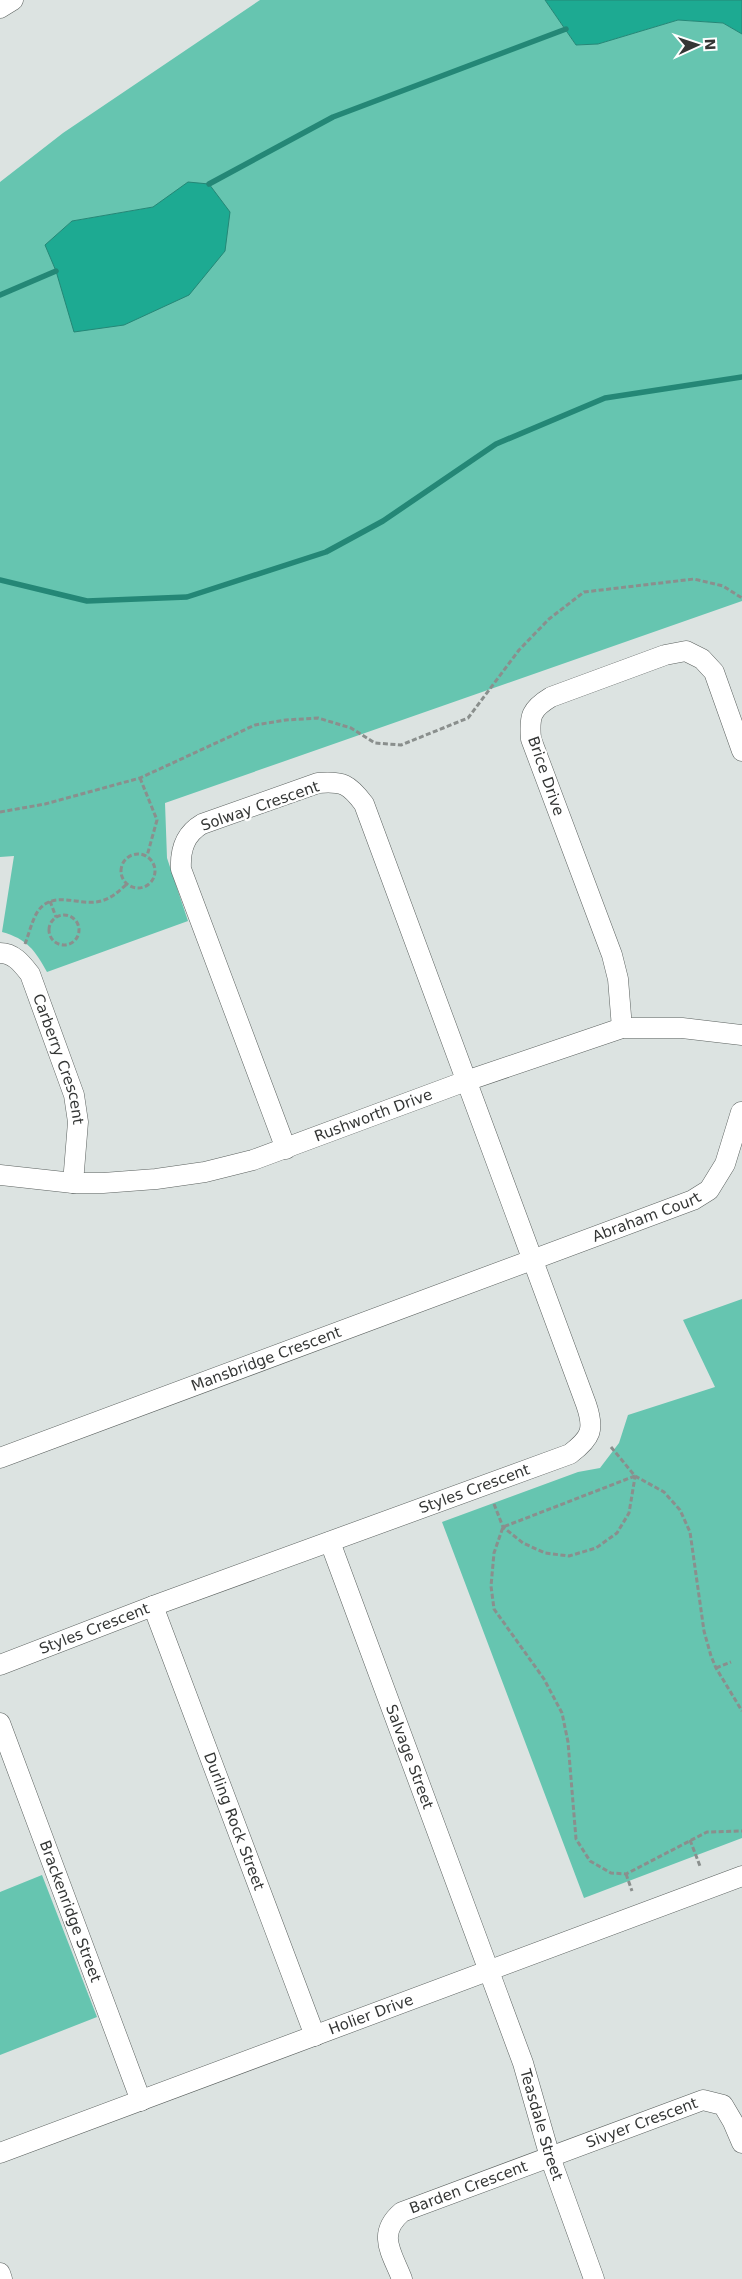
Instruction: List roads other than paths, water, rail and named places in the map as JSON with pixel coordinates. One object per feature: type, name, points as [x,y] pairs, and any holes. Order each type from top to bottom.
[{"type":"street","points":[[0,8],[13,0]]},
{"type":"street","name":"Brice Drive","points":[[622,1028],[618,979],[612,955],[531,739],[529,719],[538,705],[552,697],[665,655],[686,651],[702,658],[714,672],[742,751]]},
{"type":"street","name":"Solway Crescent","points":[[286,1149],[181,869],[180,854],[185,840],[193,830],[202,824],[318,783],[337,782],[352,788],[364,804],[466,1081]]},
{"type":"street","name":"Carberry Crescent","points":[[0,953],[7,953],[20,961],[30,974],[74,1095],[78,1122],[73,1183]]},
{"type":"street","name":"Rushworth Drive","points":[[0,1175],[73,1183],[129,1182],[182,1176],[230,1167],[286,1149],[466,1081],[622,1028],[682,1028],[742,1034]]},
{"type":"street","name":"Styles Crescent","points":[[0,1665],[153,1606],[570,1454],[590,1434],[592,1420],[466,1081]]},
{"type":"street","name":"Abraham Court","points":[[533,1260],[693,1200],[709,1190],[725,1164],[741,1112]]},
{"type":"street","name":"Mansbridge Crescent","points":[[0,1458],[533,1260]]},
{"type":"street","name":"Salvage Street","points":[[330,1542],[489,1970]]},
{"type":"street","name":"Durling Rock Street","points":[[153,1606],[315,2036]]},
{"type":"street","name":"Brackenridge Street","points":[[0,1723],[140,2101]]},
{"type":"street","name":"Holier Drive","points":[[0,2153],[742,1876]]},
{"type":"street","name":"Teasdale Street","points":[[489,1970],[523,2064],[550,2157],[594,2279]]},
{"type":"street","name":"Sivyer Crescent","points":[[550,2157],[703,2100],[723,2105],[734,2122],[742,2143]]},
{"type":"street","name":"Barden Crescent","points":[[402,2279],[390,2251],[387,2237],[392,2221],[402,2212],[550,2157]]},
{"type":"street","points":[[0,2273],[2,2279]]},
{"type":"waterway","points":[[209,184],[333,117],[566,29]]},
{"type":"waterway","points":[[0,295],[56,271]]},
{"type":"waterway","points":[[0,580],[87,601],[187,597],[326,552],[383,521],[496,444],[605,398],[742,377]]}]
